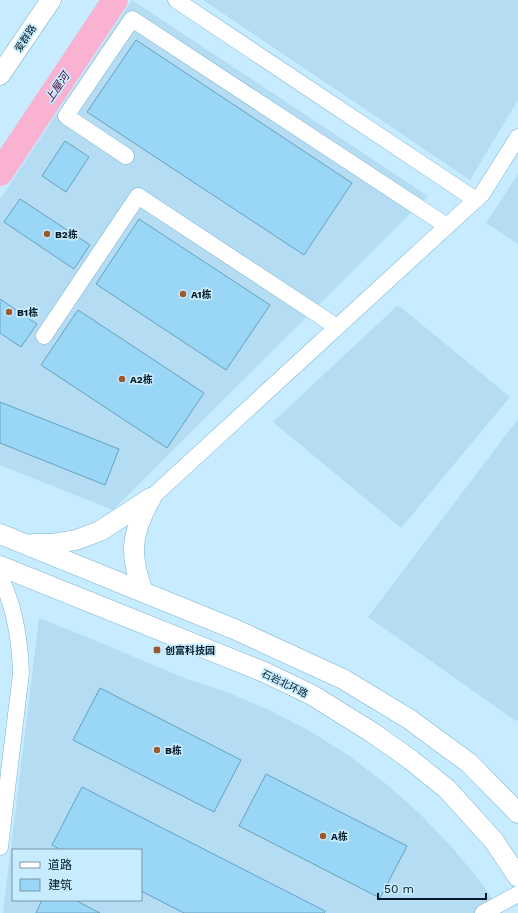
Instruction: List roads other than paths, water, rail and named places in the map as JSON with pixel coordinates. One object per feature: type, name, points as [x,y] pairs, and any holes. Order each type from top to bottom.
[{"type":"main road","name":"爱群路","points":[[0,75],[51,0]]},
{"type":"main road","points":[[26,544],[51,544],[76,540],[100,531],[151,498]]},
{"type":"main road","points":[[143,592],[136,573],[133,554],[135,534],[141,516],[151,498]]},
{"type":"main road","points":[[0,534],[234,629],[343,679],[409,719],[469,763],[518,813]]},
{"type":"main road","name":"石岩北环路","points":[[0,566],[264,672],[312,696],[373,733],[447,789],[494,841],[518,877]]},
{"type":"street","points":[[176,0],[476,200]]},
{"type":"street","points":[[126,156],[66,116],[132,19],[447,226]]},
{"type":"street","points":[[151,498],[476,200],[482,194],[518,137]]},
{"type":"street","points":[[44,336],[138,196],[337,327]]},
{"type":"street","points":[[0,576],[9,597],[14,615],[21,654],[21,673],[0,847]]},
{"type":"street","points":[[483,913],[518,894]]},
{"type":"waterway","name":"上屋河","points":[[0,173],[115,0]]},
{"type":"place","name":"B2栋","points":[[47,234]]},
{"type":"place","name":"A1栋","points":[[183,294]]},
{"type":"place","name":"B1栋","points":[[9,312]]},
{"type":"place","name":"A2栋","points":[[122,379]]},
{"type":"place","name":"创富科技园","points":[[157,650]]},
{"type":"place","name":"B栋","points":[[157,750]]},
{"type":"place","name":"A栋","points":[[323,836]]}]
